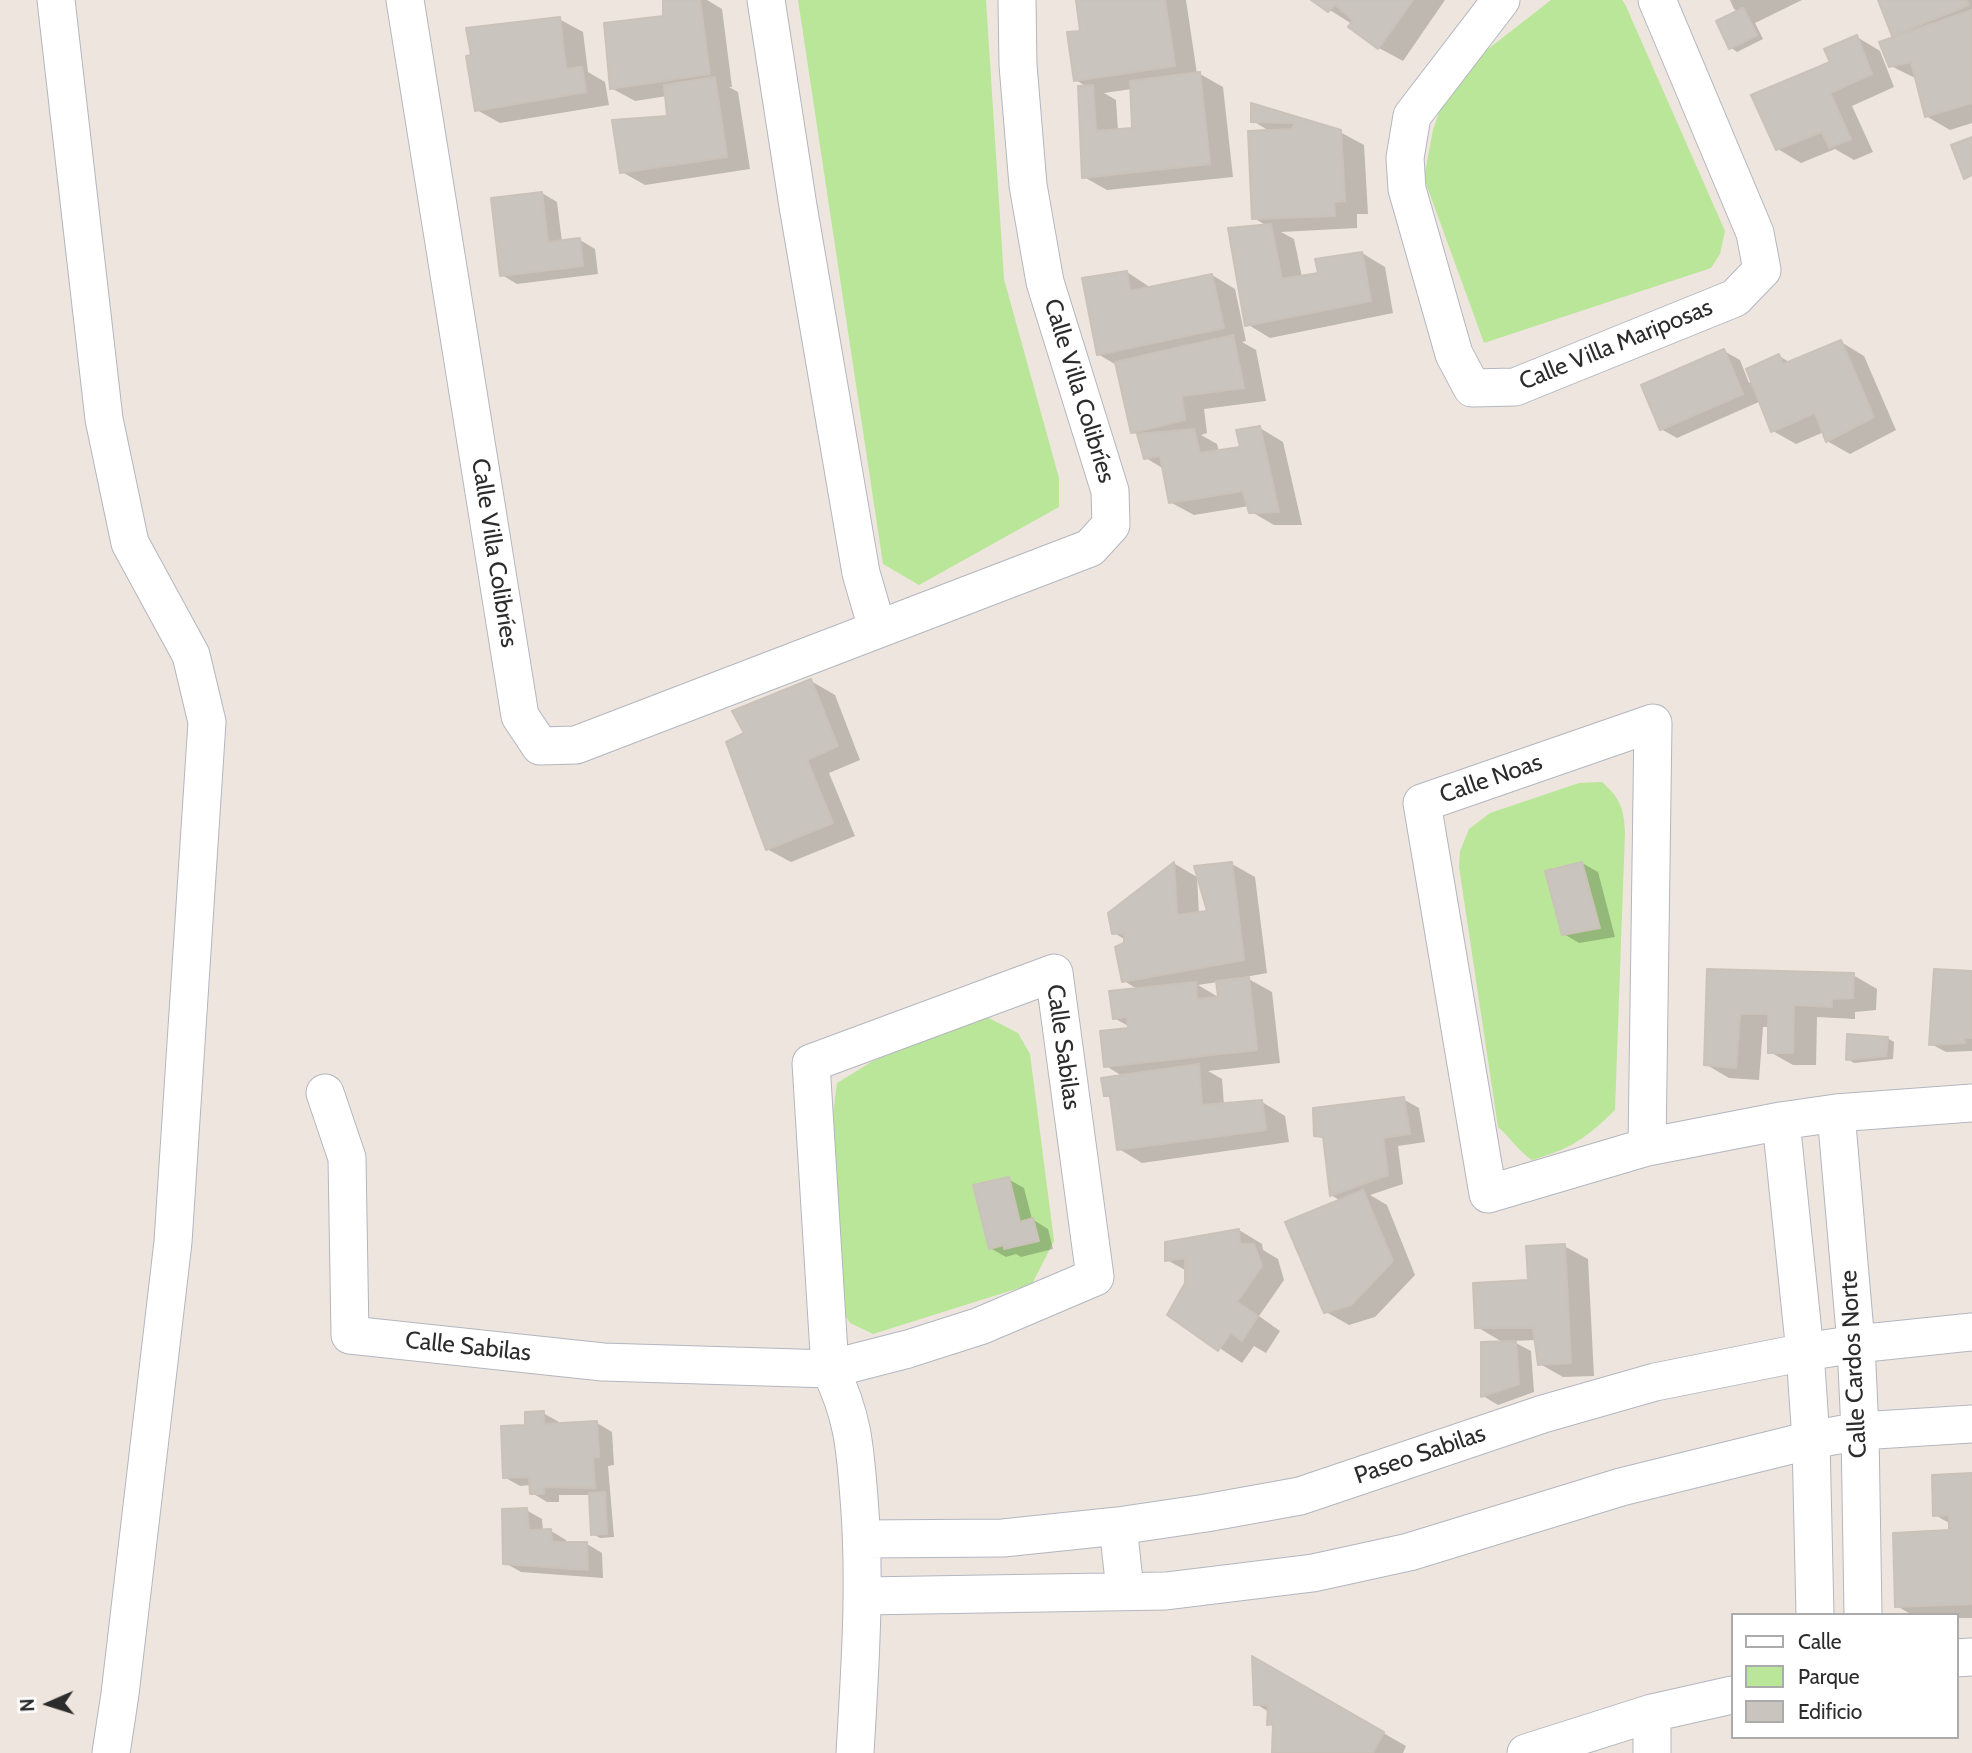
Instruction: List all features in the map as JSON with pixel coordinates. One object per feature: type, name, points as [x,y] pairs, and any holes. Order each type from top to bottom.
[{"type":"street","points":[[56,0],[104,419],[130,543],[191,655],[207,722],[173,1242],[111,1753]]},
{"type":"street","name":"Calle Villa Colibríes","points":[[405,0],[520,716],[540,746],[576,744],[1090,548],[1111,525],[1111,491],[1045,282],[1028,185],[1018,65],[1017,0]]},
{"type":"street","points":[[766,0],[798,206],[861,573],[877,628]]},
{"type":"street","name":"Calle Villa Mariposas","points":[[1501,0],[1412,116],[1405,158],[1407,189],[1454,354],[1472,388],[1515,387],[1735,298],[1762,271],[1755,233],[1657,0]]},
{"type":"street","name":"Calle Noas","points":[[1647,1147],[1653,723],[1422,803],[1488,1194],[1647,1147],[1781,1121],[1836,1113],[1972,1103]]},
{"type":"street","name":"Calle Sabilas","points":[[325,1093],[347,1158],[350,1335],[603,1362],[830,1369],[908,1349],[980,1326],[1096,1277],[1054,973],[811,1063],[830,1369],[845,1400],[854,1440],[863,1539],[864,1596],[855,1753]]},
{"type":"street","name":"Calle Cardos Norte","points":[[1836,1113],[1856,1344],[1863,1613]]},
{"type":"street","name":"Calle Cardos Norte","points":[[1781,1121],[1805,1352],[1811,1440],[1815,1613]]},
{"type":"street","name":"Paseo Sabilas","points":[[863,1539],[1003,1538],[1118,1526],[1300,1496],[1555,1410],[1655,1382],[1805,1352],[1972,1332]]},
{"type":"street","points":[[864,1596],[1166,1591],[1313,1573],[1409,1552],[1621,1487],[1811,1440],[1860,1432],[1972,1424]]},
{"type":"street","points":[[1118,1526],[1125,1590]]},
{"type":"street","points":[[1003,1538],[1006,1593]]},
{"type":"street","points":[[1527,1753],[1652,1713],[1730,1695]]},
{"type":"street","points":[[1652,1713],[1652,1753]]},
{"type":"green space","points":[[798,0],[986,0],[1004,279],[1059,478],[1059,507],[919,585],[883,564]]},
{"type":"green space","points":[[1551,0],[1622,0],[1725,231],[1720,254],[1711,268],[1484,343],[1424,178],[1433,130],[1448,87],[1465,67]]},
{"type":"green space","points":[[1602,782],[1620,804],[1625,832],[1615,1110],[1577,1141],[1532,1160],[1498,1127],[1459,867],[1460,851],[1469,829],[1490,813],[1579,783]]},
{"type":"green space","points":[[985,1016],[1018,1033],[1030,1054],[1054,1241],[1032,1284],[873,1334],[850,1323],[840,1308],[833,1114],[837,1083],[873,1061]]},
{"type":"building","points":[[663,0],[700,0],[710,74],[610,89],[604,23],[663,16]]},
{"type":"building","points":[[1076,0],[1165,0],[1175,66],[1074,81],[1067,32],[1080,31]]},
{"type":"building","points":[[1311,0],[1413,0],[1378,49],[1348,27],[1353,20],[1335,5],[1328,12]]},
{"type":"building","points":[[1878,0],[1967,0],[1969,5],[1892,36]]},
{"type":"building","points":[[1743,8],[1757,35],[1729,49],[1716,21]]},
{"type":"building","points":[[1972,10],[1972,103],[1925,117],[1911,62],[1889,67],[1879,42]]},
{"type":"building","points":[[560,17],[566,69],[582,67],[586,92],[475,111],[466,56],[471,55],[466,28]]},
{"type":"building","points":[[1857,35],[1872,74],[1830,93],[1851,139],[1829,148],[1822,132],[1776,150],[1751,95],[1830,62],[1824,49]]},
{"type":"building","points":[[1200,72],[1210,164],[1082,178],[1078,86],[1093,85],[1096,131],[1132,128],[1130,81]]},
{"type":"building","points":[[715,77],[727,157],[620,173],[612,120],[667,116],[664,85]]},
{"type":"building","points":[[1251,103],[1341,130],[1345,201],[1334,202],[1335,216],[1252,219],[1248,131],[1292,129],[1295,123],[1251,122]]},
{"type":"building","points":[[1972,137],[1972,175],[1964,179],[1951,145]]},
{"type":"building","points":[[542,192],[548,242],[580,238],[583,266],[500,276],[491,198]]},
{"type":"building","points":[[1271,224],[1282,279],[1318,273],[1315,259],[1362,252],[1371,301],[1245,326],[1228,228]]},
{"type":"building","points":[[1127,271],[1130,291],[1212,274],[1224,328],[1097,355],[1082,278]]},
{"type":"building","points":[[1233,335],[1244,388],[1182,396],[1185,420],[1131,433],[1115,362]]},
{"type":"building","points":[[1841,340],[1874,417],[1826,442],[1815,413],[1771,432],[1746,369],[1779,354],[1783,364]]},
{"type":"building","points":[[1724,349],[1743,394],[1660,430],[1641,385]]},
{"type":"building","points":[[1260,426],[1279,512],[1249,513],[1243,491],[1169,503],[1160,456],[1144,459],[1137,434],[1194,429],[1200,453],[1240,447],[1236,430]]},
{"type":"building","points":[[811,679],[838,746],[807,760],[833,823],[766,850],[726,742],[744,733],[732,711]]},
{"type":"building","points":[[1174,862],[1177,915],[1207,911],[1194,866],[1232,862],[1244,960],[1122,982],[1115,947],[1124,943],[1124,933],[1112,934],[1108,913]]},
{"type":"building","points":[[1582,862],[1600,928],[1562,935],[1545,871]]},
{"type":"building","points":[[1707,969],[1854,973],[1853,998],[1832,999],[1832,1007],[1794,1005],[1793,1053],[1768,1053],[1768,1014],[1740,1014],[1736,1068],[1704,1065]]},
{"type":"building","points":[[1934,969],[1972,971],[1972,1038],[1964,1038],[1965,1043],[1929,1045]]},
{"type":"building","points":[[1249,977],[1257,1050],[1104,1067],[1100,1031],[1128,1028],[1127,1017],[1113,1019],[1109,991],[1196,982],[1197,999],[1218,997],[1216,981]]},
{"type":"building","points":[[1847,1034],[1888,1037],[1886,1056],[1846,1060]]},
{"type":"building","points":[[1199,1064],[1202,1105],[1262,1100],[1266,1130],[1117,1150],[1110,1096],[1104,1096],[1101,1078]]},
{"type":"building","points":[[1404,1097],[1410,1134],[1383,1138],[1388,1175],[1330,1196],[1323,1137],[1314,1136],[1313,1108]]},
{"type":"building","points":[[1009,1177],[1020,1222],[1033,1218],[1039,1241],[1004,1249],[1004,1245],[989,1249],[973,1185]]},
{"type":"building","points":[[1363,1190],[1393,1261],[1351,1305],[1324,1313],[1285,1222]]},
{"type":"building","points":[[1239,1229],[1240,1244],[1254,1244],[1262,1266],[1237,1302],[1258,1316],[1242,1341],[1231,1333],[1218,1351],[1167,1315],[1185,1283],[1185,1258],[1165,1261],[1165,1242]]},
{"type":"building","points":[[1565,1244],[1571,1363],[1538,1365],[1533,1328],[1475,1328],[1473,1283],[1528,1280],[1526,1246]]},
{"type":"building","points":[[1516,1341],[1519,1384],[1481,1397],[1481,1342]]},
{"type":"building","points":[[544,1411],[544,1424],[597,1421],[599,1457],[593,1458],[595,1488],[544,1487],[544,1494],[530,1494],[529,1477],[503,1478],[501,1426],[525,1425],[525,1412]]},
{"type":"building","points":[[1972,1473],[1972,1604],[1895,1607],[1893,1533],[1949,1530],[1949,1515],[1933,1516],[1932,1475]]},
{"type":"building","points":[[605,1492],[607,1534],[591,1535],[589,1493]]},
{"type":"building","points":[[527,1508],[529,1530],[551,1529],[552,1542],[587,1542],[588,1570],[503,1564],[502,1509]]},
{"type":"building","points":[[1252,1656],[1384,1732],[1373,1753],[1272,1753],[1273,1724],[1267,1725],[1268,1705],[1254,1705]]}]
